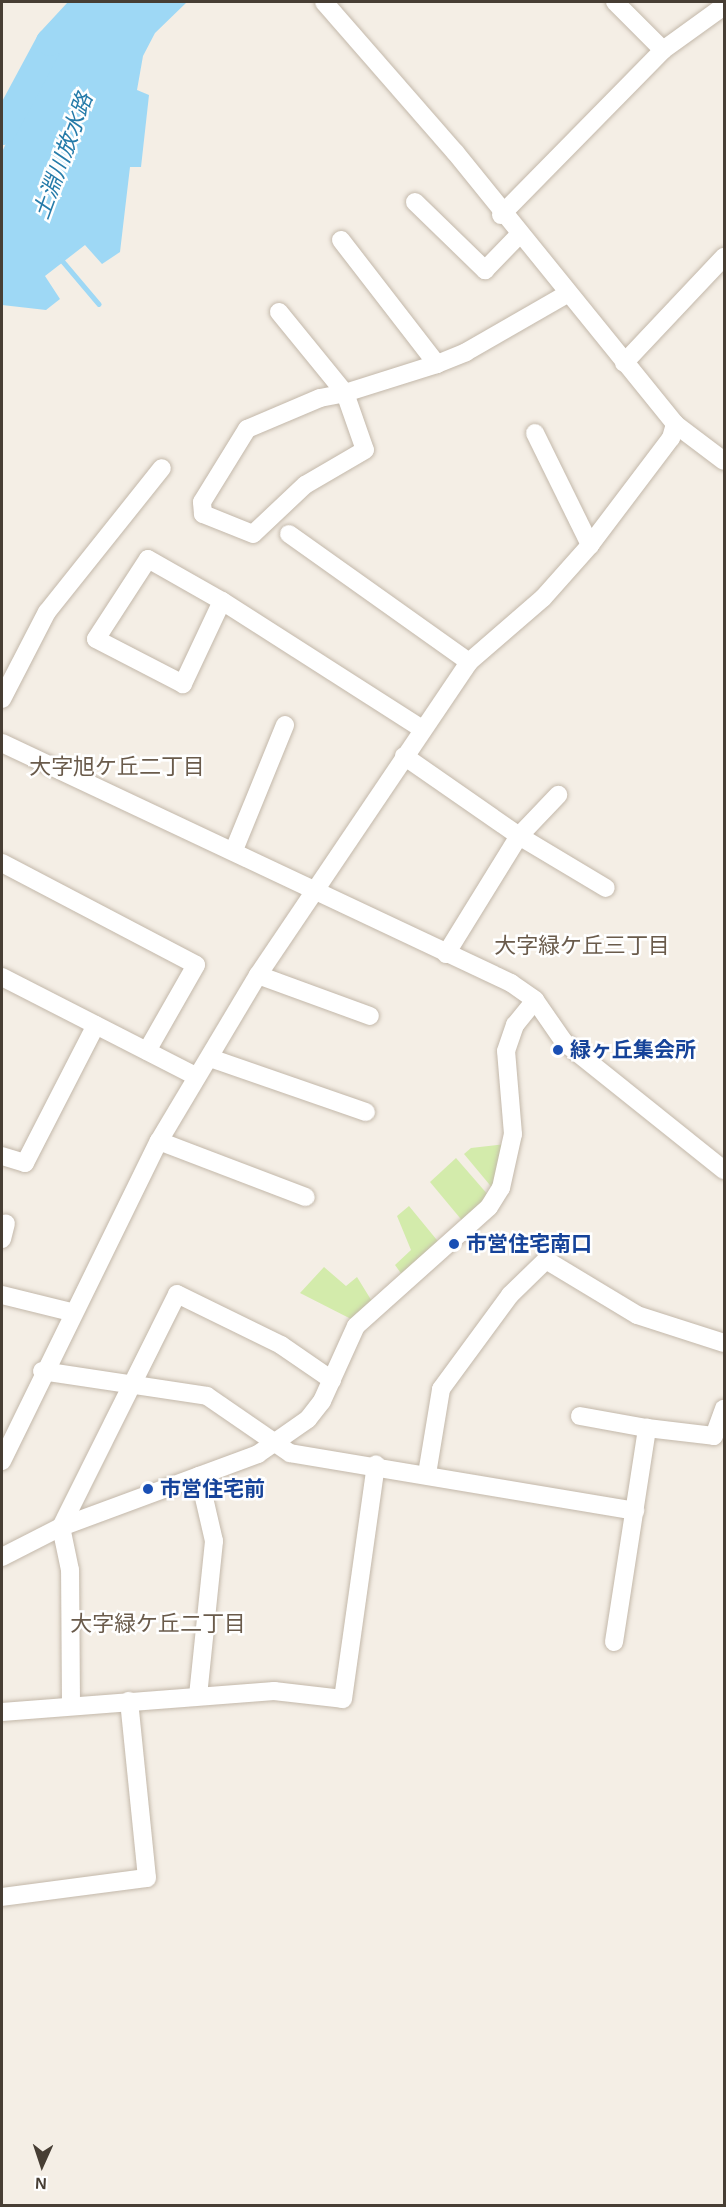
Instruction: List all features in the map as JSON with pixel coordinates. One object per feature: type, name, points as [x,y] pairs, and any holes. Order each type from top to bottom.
[{"type":"street","points":[[324,2],[455,152],[501,215],[675,424],[724,461]]},
{"type":"street","points":[[615,2],[663,50]]},
{"type":"street","points":[[501,215],[663,50],[724,6]]},
{"type":"street","points":[[415,202],[484,270],[518,236]]},
{"type":"street","points":[[341,240],[437,364]]},
{"type":"street","points":[[624,363],[724,257]]},
{"type":"street","points":[[279,312],[345,393],[365,450],[305,485],[253,534],[203,514],[202,502],[247,429],[345,393],[437,364],[567,294]]},
{"type":"street","points":[[2,1461],[71,1312],[159,1142],[258,975],[469,662],[543,598],[590,545],[671,438],[675,424]]},
{"type":"street","points":[[535,433],[590,545]]},
{"type":"street","points":[[2,699],[47,612],[162,468]]},
{"type":"street","points":[[289,534],[469,662]]},
{"type":"street","points":[[222,601],[183,684],[96,639],[148,559],[222,601],[422,729]]},
{"type":"street","points":[[234,850],[285,725]]},
{"type":"street","points":[[2,743],[234,850],[535,1000],[564,1042],[724,1170]]},
{"type":"street","points":[[404,756],[519,836],[606,888]]},
{"type":"street","points":[[446,954],[519,836],[558,795]]},
{"type":"street","points":[[2,863],[196,965],[147,1051]]},
{"type":"street","points":[[258,975],[370,1016]]},
{"type":"street","points":[[2,977],[197,1077]]},
{"type":"street","points":[[2,1557],[62,1527],[199,1476],[278,1443],[308,1419],[333,1380],[356,1326],[489,1207],[501,1188],[513,1134],[506,1051],[515,1025],[535,1000]]},
{"type":"street","points":[[2,1156],[25,1163],[96,1025]]},
{"type":"street","points":[[210,1058],[366,1112]]},
{"type":"street","points":[[159,1142],[306,1197]]},
{"type":"street","points":[[427,1474],[441,1389],[510,1295],[546,1260],[637,1315],[724,1342]]},
{"type":"street","points":[[2,1294],[71,1312]]},
{"type":"street","points":[[71,1706],[70,1570],[62,1527],[129,1384],[177,1294],[281,1345],[333,1380]]},
{"type":"street","points":[[42,1371],[207,1396],[290,1453],[376,1464],[635,1511]]},
{"type":"street","points":[[580,1416],[647,1428],[714,1436],[724,1409]]},
{"type":"street","points":[[614,1642],[647,1428]]},
{"type":"street","points":[[2,1712],[274,1691],[343,1700],[376,1464]]},
{"type":"street","points":[[198,1696],[214,1541],[199,1476]]},
{"type":"street","points":[[2,1897],[147,1878],[129,1701]]},
{"type":"green space","points":[[506,1144],[494,1190],[464,1154],[471,1148]]},
{"type":"green space","points":[[456,1158],[489,1196],[465,1224],[430,1182]]},
{"type":"green space","points":[[409,1206],[441,1245],[405,1279],[395,1265],[411,1250],[397,1216]]},
{"type":"green space","points":[[324,1267],[346,1286],[357,1277],[373,1303],[353,1320],[300,1293]]},
{"type":"water","points":[[94,2],[187,2],[155,33],[143,56],[137,90],[149,95],[141,167],[130,167],[120,252],[102,264],[85,245],[45,276],[60,299],[46,310],[2,305],[2,152],[47,55]]},
{"type":"waterway","points":[[2,131],[50,42],[87,2]]},
{"type":"waterway","name":"土淵川放水路","points":[[60,258],[99,304]]},
{"type":"place","name":"緑ヶ丘集会所","points":[[558,1050]]},
{"type":"place","name":"市営住宅南口","points":[[454,1244]]},
{"type":"place","name":"市営住宅前","points":[[148,1489]]},
{"type":"district","name":"大字旭ケ丘二丁目","points":[[117,767]]},
{"type":"district","name":"大字緑ケ丘三丁目","points":[[582,946]]},
{"type":"district","name":"大字緑ケ丘二丁目","points":[[158,1624]]}]
